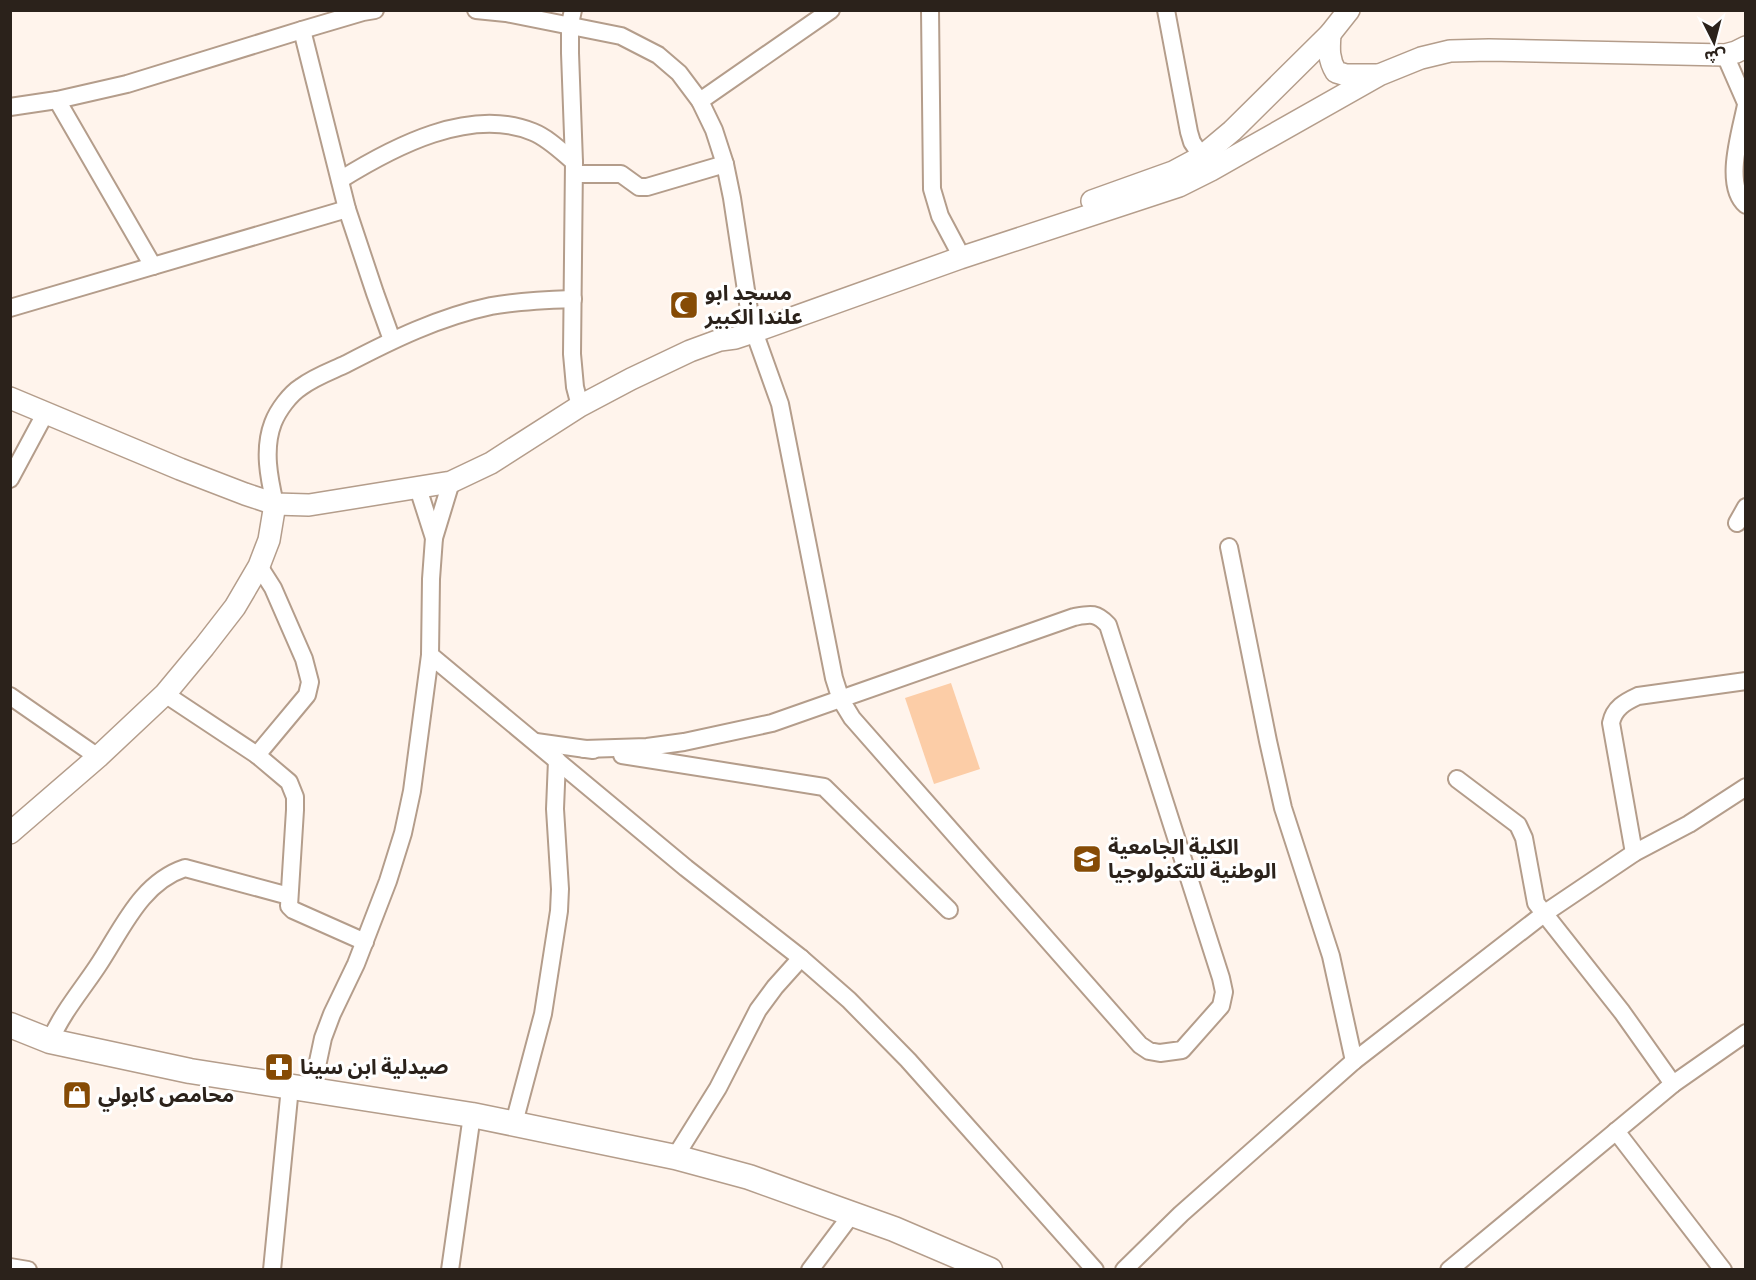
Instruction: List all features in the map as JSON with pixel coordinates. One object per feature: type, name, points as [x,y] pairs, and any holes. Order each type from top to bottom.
[{"type":"main road","points":[[10,1025],[50,1041],[190,1071],[472,1115],[675,1157],[749,1177],[903,1233],[990,1269]]},
{"type":"main road","points":[[10,1041],[50,1041]]},
{"type":"street","points":[[10,107],[57,100],[127,84],[375,10]]},
{"type":"street","points":[[476,10],[572,17],[621,36],[658,55],[679,74],[700,101],[714,130],[725,164],[752,327],[780,404],[834,678],[841,700],[852,718],[1140,1045],[1149,1051],[1160,1053],[1182,1050],[1221,1006],[1223,985],[1108,625],[1101,617],[1089,614],[1074,617],[841,700],[772,723],[728,734],[647,747],[584,749]]},
{"type":"street","points":[[700,101],[831,10]]},
{"type":"street","points":[[930,10],[932,189],[940,216],[957,248]]},
{"type":"street","points":[[1166,10],[1189,132],[1192,142],[1206,164]]},
{"type":"street","points":[[10,398],[180,469],[275,504],[317,504],[451,482],[491,463],[580,406],[690,351],[720,340],[735,338],[752,327],[957,248],[1173,172],[1206,164],[1233,131],[1330,34],[1349,10]]},
{"type":"street","points":[[572,17],[573,373],[580,406]]},
{"type":"street","points":[[302,30],[347,209],[392,340]]},
{"type":"street","points":[[1330,34],[1328,50],[1330,62],[1336,72],[1346,75],[1379,75]]},
{"type":"street","points":[[752,327],[1158,194],[1206,164],[1379,75],[1421,58],[1450,51],[1725,55],[1746,47]]},
{"type":"street","points":[[1725,55],[1746,104],[1734,168],[1736,192],[1746,205]]},
{"type":"street","points":[[57,100],[153,266]]},
{"type":"street","points":[[340,180],[376,158],[414,140],[454,129],[485,124],[513,125],[536,133],[555,146],[574,168],[625,175],[639,187],[647,188],[725,164]]},
{"type":"street","points":[[10,308],[347,209]]},
{"type":"street","points":[[10,833],[98,757],[165,694],[235,607],[259,566],[269,540],[275,504],[268,473],[268,449],[273,423],[284,403],[300,387],[392,340],[448,317],[492,306],[573,299]]},
{"type":"street","points":[[10,479],[46,412]]},
{"type":"street","points":[[272,1269],[301,1089],[365,942],[403,833],[430,655],[434,538],[451,482]]},
{"type":"street","points":[[418,488],[434,538]]},
{"type":"street","points":[[1737,523],[1746,507]]},
{"type":"street","points":[[1229,547],[1283,808],[1331,956],[1354,1061]]},
{"type":"street","points":[[256,755],[307,695],[310,682],[291,626],[273,588],[259,566]]},
{"type":"street","points":[[430,655],[686,868],[801,958],[849,1000],[908,1060],[1095,1269]]},
{"type":"street","points":[[1634,853],[1611,723],[1618,707],[1638,696],[1746,681]]},
{"type":"street","points":[[165,694],[256,755],[289,782],[295,797],[289,906],[293,910],[365,942]]},
{"type":"street","points":[[10,696],[98,757]]},
{"type":"street","points":[[535,741],[824,787],[949,910]]},
{"type":"street","points":[[514,1123],[543,1014],[559,911],[560,889],[555,809],[556,760]]},
{"type":"street","points":[[1457,779],[1518,825],[1524,838],[1536,903],[1622,1012],[1673,1084]]},
{"type":"street","points":[[1124,1269],[1181,1214],[1354,1061],[1545,913],[1634,853],[1689,824],[1746,787]]},
{"type":"street","points":[[50,1041],[66,1010],[138,903],[161,880],[185,868],[289,896]]},
{"type":"street","points":[[675,1157],[718,1088],[758,1010],[801,958]]},
{"type":"street","points":[[1449,1269],[1673,1084],[1746,1033]]},
{"type":"street","points":[[450,1269],[472,1115]]},
{"type":"street","points":[[1616,1131],[1723,1269]]},
{"type":"street","points":[[810,1269],[852,1214]]},
{"type":"street","points":[[10,1267],[28,1269]]},
{"type":"shaded area","points":[[951,683],[980,769],[934,784],[905,698]]},
{"type":"place","name":"مسجد ابو علندا الكبير","points":[[684,305]]},
{"type":"place","name":"الكلية الجامعية الوطنية للتكنولوجيا","points":[[1087,859]]},
{"type":"place","name":"صيدلية ابن سينا","points":[[279,1067]]},
{"type":"place","name":"محامص كابولي","points":[[77,1095]]}]
